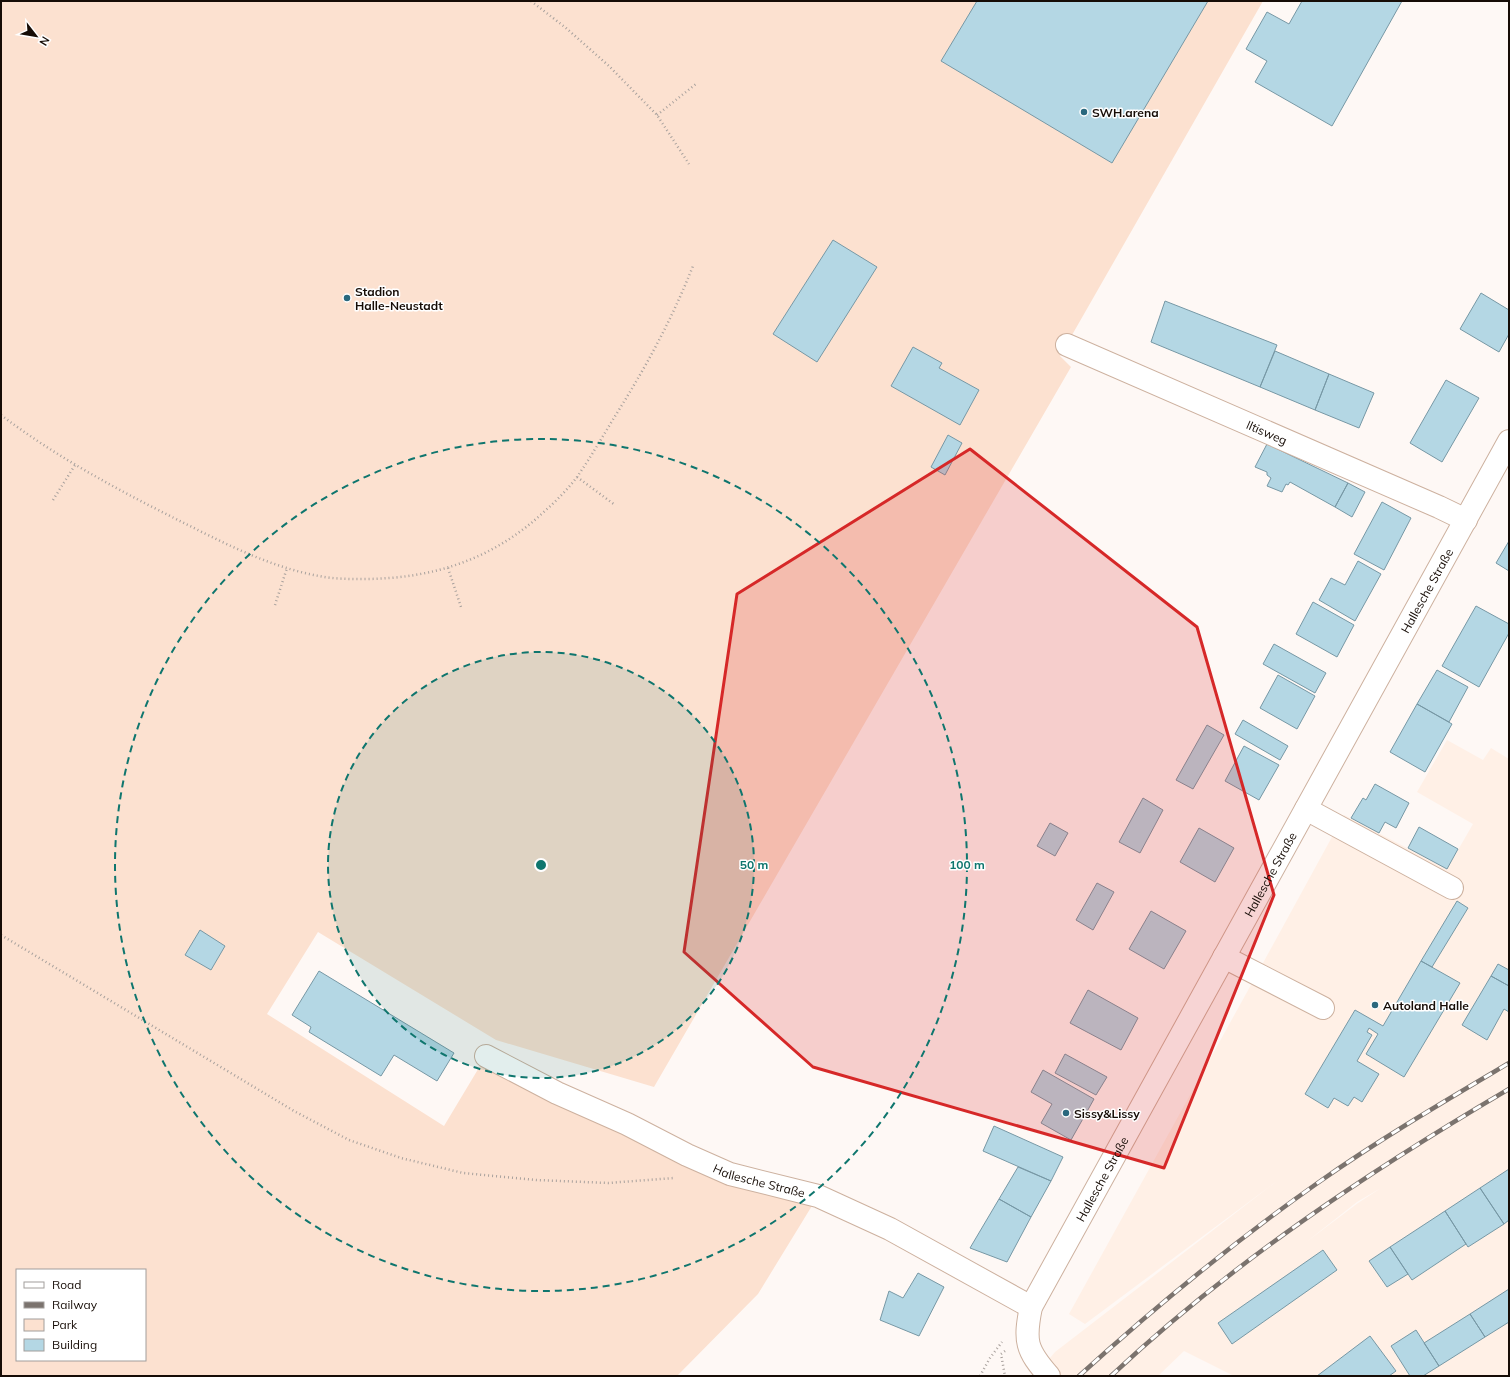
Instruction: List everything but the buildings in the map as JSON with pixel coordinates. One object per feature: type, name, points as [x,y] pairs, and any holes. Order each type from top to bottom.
[{"type":"street","name":"Iltisweg","points":[[1067,345],[1466,520]]},
{"type":"street","name":"Hallesche Straße","points":[[486,1056],[557,1093],[627,1124],[687,1155],[730,1174],[818,1196],[890,1229],[1029,1323],[1224,957],[1509,441]]},
{"type":"street","points":[[1306,809],[1452,888]]},
{"type":"street","points":[[1224,957],[1323,1008]]},
{"type":"street","points":[[1029,1323],[1028,1344],[1031,1354],[1049,1376]]},
{"type":"path","points":[[531,1],[566,28],[604,61],[657,114],[689,164]]},
{"type":"path","points":[[657,114],[696,84]]},
{"type":"path","points":[[1,415],[75,465],[153,507],[200,531],[287,568],[319,576],[346,579],[383,579],[427,573],[448,568],[479,557],[505,542],[530,525],[577,477],[644,370],[679,301],[692,266]]},
{"type":"path","points":[[53,500],[75,465]]},
{"type":"path","points":[[577,477],[615,504]]},
{"type":"path","points":[[275,605],[287,568]]},
{"type":"path","points":[[448,568],[461,607]]},
{"type":"path","points":[[1,935],[294,1111],[350,1140],[401,1158],[463,1174],[536,1180],[608,1182],[677,1178]]},
{"type":"path","points":[[980,1376],[990,1358],[1002,1342],[1029,1323]]},
{"type":"highlighted area","points":[[970,449],[1197,627],[1274,895],[1164,1168],[813,1067],[684,952],[737,594]]},
{"type":"shaded area","points":[[1447,740],[1483,760],[1491,748],[1509,759],[1509,1376],[1234,1376],[1184,1351],[1158,1376],[1035,1376],[1055,1352],[1277,1181],[1085,1324],[1069,1314],[1344,815],[1447,869],[1473,824],[1417,792]],"holes":[[[1381,1188],[1358,1203],[1305,1243],[1357,1202]]]},
{"type":"green space","points":[[1,1],[1263,1],[1060,356],[1071,367],[654,1087],[496,1040],[318,932],[267,1014],[444,1126],[486,1056],[627,1124],[818,1196],[758,1294],[677,1376],[1,1376]]},
{"type":"railway","points":[[1079,1376],[1196,1275],[1288,1204],[1389,1135],[1509,1063]]},
{"type":"railway","points":[[1111,1376],[1156,1335],[1252,1258],[1352,1187],[1404,1153],[1509,1089]]},
{"type":"place","name":"SWH.arena","points":[[1084,112]]},
{"type":"place","name":"Stadion Halle-Neustadt","points":[[347,298]]},
{"type":"place","name":"Autoland Halle","points":[[1375,1005]]},
{"type":"place","name":"Sissy&Lissy","points":[[1066,1113]]}]
